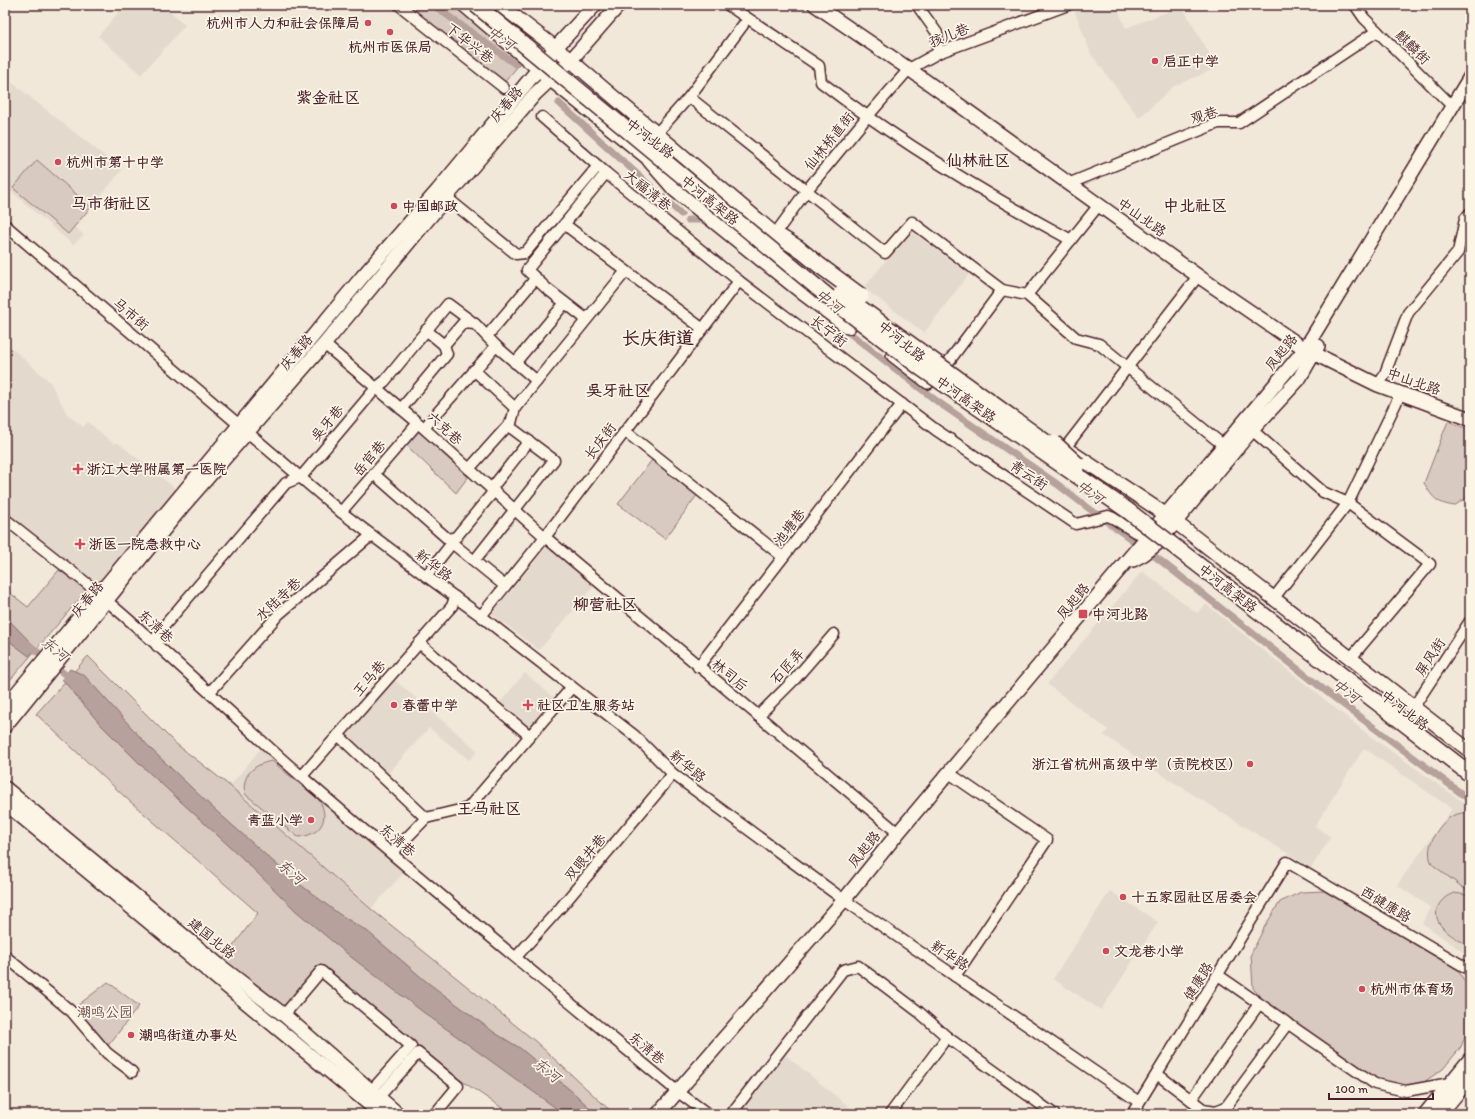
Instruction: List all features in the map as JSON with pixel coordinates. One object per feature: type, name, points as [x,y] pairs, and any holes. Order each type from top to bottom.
[{"type":"highway","name":"中河高架路","points":[[476,5],[830,299],[921,368],[1127,510],[1470,774]]},
{"type":"highway","name":"中河高架路","points":[[490,5],[836,290],[1134,505],[1470,764]]},
{"type":"highway","points":[[650,160],[676,190],[804,293],[848,326],[921,368]]},
{"type":"highway","points":[[775,234],[798,248],[1027,418],[1078,465]]},
{"type":"main road","name":"中河北路","points":[[464,5],[538,69],[650,160],[663,167],[762,251],[876,340],[910,369],[1125,516],[1147,546],[1400,726],[1470,781]]},
{"type":"main road","name":"中河北路","points":[[500,5],[556,48],[775,234],[853,297],[1031,426],[1170,518],[1470,751]]},
{"type":"main road","name":"庆春路","points":[[5,726],[38,676],[57,652],[183,506],[358,282],[438,190],[538,69],[595,5]]},
{"type":"main road","name":"庆春路","points":[[245,428],[324,344],[446,197],[550,78],[570,61],[619,5]]},
{"type":"main road","name":"中山北路","points":[[815,5],[909,69],[1098,206],[1309,351],[1378,385],[1470,419]]},
{"type":"main road","name":"凤起路","points":[[658,1114],[844,900],[898,833],[1126,563],[1147,546],[1170,518],[1223,445],[1309,351],[1470,77]]},
{"type":"main road","points":[[1170,518],[1299,378],[1309,351],[1470,86]]},
{"type":"main road","name":"庆春路","points":[[5,707],[38,676]]},
{"type":"main road","name":"建国北路","points":[[5,788],[219,964],[284,1015],[398,1114]]},
{"type":"main road","name":"建国北路","points":[[5,803],[381,1114]]},
{"type":"main road","points":[[1425,1114],[1470,1059]]},
{"type":"main road","points":[[1440,1114],[1470,1078]]},
{"type":"street","name":"下华兴巷","points":[[399,5],[504,88]]},
{"type":"street","points":[[728,5],[819,66],[821,82],[867,117],[999,201],[1071,240]]},
{"type":"street","points":[[917,5],[937,33],[938,53]]},
{"type":"street","name":"孩儿巷","points":[[909,69],[938,53],[1068,5]]},
{"type":"street","name":"麒麟街","points":[[1355,5],[1364,18],[1453,107]]},
{"type":"street","points":[[657,133],[689,97],[743,25]]},
{"type":"street","name":"观巷","points":[[1068,184],[1218,123],[1239,123],[1377,31]]},
{"type":"street","name":"仙林桥直街","points":[[775,234],[807,190],[909,69]]},
{"type":"street","points":[[689,97],[885,253],[912,222],[1002,290],[1027,295],[1076,338],[1099,344],[1223,445]]},
{"type":"street","name":"大福清巷","points":[[542,117],[606,173],[739,281]]},
{"type":"street","points":[[446,197],[516,254],[525,253],[598,166]]},
{"type":"street","points":[[586,319],[527,270],[606,173]]},
{"type":"street","points":[[1027,295],[1098,206]]},
{"type":"street","points":[[1378,385],[1384,376],[1408,313],[1458,252],[1465,219],[1470,213]]},
{"type":"street","points":[[564,224],[703,329]]},
{"type":"street","name":"马市街","points":[[5,225],[245,428]]},
{"type":"street","points":[[478,556],[516,511],[517,505],[554,460],[510,427],[515,408],[626,271]]},
{"type":"street","points":[[1065,448],[1198,276]]},
{"type":"street","points":[[487,336],[536,278]]},
{"type":"street","name":"长庆街","points":[[482,616],[545,537],[739,281]]},
{"type":"street","name":"长宁街","points":[[739,281],[902,404]]},
{"type":"street","points":[[947,364],[1002,290]]},
{"type":"street","points":[[515,363],[566,303]]},
{"type":"street","name":"吴牙巷","points":[[301,477],[376,388],[385,381],[448,304],[474,324]]},
{"type":"street","points":[[444,345],[464,324],[474,324],[496,346],[537,381]]},
{"type":"street","points":[[401,409],[447,354],[444,345],[426,330]]},
{"type":"street","name":"六克巷","points":[[324,344],[421,426],[545,537]]},
{"type":"street","name":"岳官巷","points":[[341,512],[374,474],[496,346]]},
{"type":"street","points":[[474,370],[515,408]]},
{"type":"street","points":[[1273,599],[1348,503],[1397,401],[1399,393]]},
{"type":"street","name":"青云街","points":[[902,404],[936,430],[1076,524],[1108,516],[1135,532],[1147,546]]},
{"type":"street","name":"池塘巷","points":[[698,667],[902,404]]},
{"type":"street","points":[[469,469],[511,422]]},
{"type":"street","name":"新华路","points":[[245,428],[341,512],[482,616],[635,736],[673,774],[844,900],[1140,1102]]},
{"type":"street","points":[[1252,430],[1323,492],[1348,503],[1430,564],[1350,659]]},
{"type":"street","points":[[625,432],[783,557]]},
{"type":"street","points":[[374,474],[448,539],[456,538],[529,441]]},
{"type":"street","points":[[157,646],[158,633],[286,483],[301,477]]},
{"type":"street","name":"东清巷","points":[[5,519],[103,597],[302,776],[392,853],[678,1092],[708,1114]]},
{"type":"street","name":"水陆寺巷","points":[[210,692],[279,614],[366,539],[374,537]]},
{"type":"street","name":"林司后","points":[[545,537],[698,667],[898,833]]},
{"type":"street","points":[[426,576],[452,543],[506,586]]},
{"type":"street","name":"王马巷","points":[[302,776],[452,606],[455,597]]},
{"type":"street","name":"屏风街","points":[[1413,708],[1470,621]]},
{"type":"street","name":"石匠弄","points":[[758,716],[794,679],[834,634]]},
{"type":"street","points":[[419,643],[530,736]]},
{"type":"street","points":[[392,853],[426,818],[468,808],[572,688]]},
{"type":"street","points":[[338,735],[426,818]]},
{"type":"street","points":[[949,773],[1047,840],[955,976]]},
{"type":"street","name":"双眼井巷","points":[[516,957],[561,907],[673,774]]},
{"type":"street","name":"西健康路","points":[[1287,862],[1470,970]]},
{"type":"street","name":"健康路","points":[[1132,1114],[1287,862]]},
{"type":"street","points":[[5,956],[72,1012],[107,1052],[132,1072]]},
{"type":"street","points":[[731,1114],[844,970],[858,966],[919,1012],[947,1037],[1054,1114]]},
{"type":"street","points":[[284,1015],[321,971],[411,1046],[374,1094]]},
{"type":"street","points":[[1218,975],[1375,1084],[1406,1092],[1450,1083]]},
{"type":"street","points":[[1191,1100],[1259,1004]]},
{"type":"street","points":[[1157,1074],[1203,1109],[1216,1111],[1226,1107],[1288,1023]]},
{"type":"street","points":[[890,1114],[947,1037]]},
{"type":"street","points":[[374,1094],[418,1054],[458,1086],[435,1114]]},
{"type":"shaded area","points":[[125,5],[163,5],[185,25],[141,75],[98,36]]},
{"type":"shaded area","name":"启正中学","points":[[1086,5],[1116,5],[1126,28],[1182,6],[1217,68],[1174,86],[1139,118],[1091,54],[1074,9]]},
{"type":"shaded area","name":"杭州市第十中学","points":[[5,77],[122,170],[75,227],[84,235],[73,245],[5,186]]},
{"type":"shaded area","points":[[910,230],[969,274],[924,333],[864,288]]},
{"type":"shaded area","name":"浙江大学附属第一医院","points":[[5,342],[50,382],[67,414],[83,427],[88,422],[114,444],[117,442],[181,493],[99,593],[5,519]]},
{"type":"shaded area","points":[[548,545],[595,585],[539,650],[492,614]]},
{"type":"shaded area","name":"浙江省杭州高级中学（贡院校区）","points":[[1142,571],[1197,613],[1206,604],[1370,736],[1470,807],[1470,957],[1422,923],[1431,908],[1397,885],[1452,809],[1364,748],[1315,826],[1331,837],[1311,868],[1170,780],[1104,735],[1108,730],[1047,684]]},
{"type":"shaded area","points":[[5,616],[36,648],[29,656],[5,638]]},
{"type":"shaded area","points":[[70,669],[84,675],[151,749],[213,808],[293,879],[339,914],[367,931],[427,982],[495,1033],[520,1048],[575,1094],[596,1114],[564,1114],[423,1012],[351,957],[296,911],[241,857],[142,766],[100,724],[62,679]]},
{"type":"shaded area","name":"社区卫生服务站","points":[[525,673],[560,703],[530,736],[496,707]]},
{"type":"shaded area","name":"春蕾中学","points":[[390,676],[478,751],[469,760],[429,728],[384,778],[338,735]]},
{"type":"shaded area","name":"青蓝小学","points":[[265,743],[408,868],[371,909],[230,786]]},
{"type":"shaded area","name":"文龙巷小学","points":[[1110,891],[1158,922],[1101,1010],[1053,979]]},
{"type":"shaded area","points":[[784,1054],[858,1114],[736,1114]]},
{"type":"green space","points":[[407,5],[455,5],[523,60],[504,83]]},
{"type":"green space","points":[[37,160],[91,207],[68,234],[13,188]]},
{"type":"green space","points":[[1448,421],[1470,430],[1470,490],[1466,498],[1454,506],[1436,499],[1424,483]]},
{"type":"green space","points":[[419,431],[468,477],[456,493],[405,444]]},
{"type":"green space","points":[[655,456],[700,491],[665,539],[618,504]]},
{"type":"green space","points":[[59,570],[87,590],[5,686],[5,589],[28,607]]},
{"type":"green space","points":[[88,656],[175,743],[230,786],[371,909],[535,1041],[614,1114],[511,1114],[459,1079],[324,968],[284,1015],[219,965],[258,913],[125,797],[36,714]]},
{"type":"green space","points":[[272,761],[319,800],[324,814],[321,825],[317,830],[306,836],[298,837],[245,794],[245,781],[250,772],[254,768],[266,762]]},
{"type":"green space","points":[[1470,812],[1470,893],[1433,865],[1429,852],[1433,837],[1442,824],[1454,815]]},
{"type":"green space","name":"杭州市体育场","points":[[1324,891],[1458,970],[1470,991],[1469,1025],[1461,1047],[1443,1069],[1421,1084],[1409,1087],[1379,1082],[1268,1007],[1253,988],[1251,954],[1265,926],[1280,902],[1301,892]]},
{"type":"green space","points":[[1454,893],[1467,895],[1470,897],[1470,947],[1451,935],[1438,922],[1437,911],[1440,902],[1444,898]]},
{"type":"green space","name":"潮鸣公园","points":[[108,982],[139,1006],[107,1047],[73,1009]]},
{"type":"waterway","name":"中河","points":[[433,5],[515,64]]},
{"type":"waterway","name":"中河","points":[[559,103],[681,214]]},
{"type":"waterway","name":"中河","points":[[688,220],[703,220],[708,223]]},
{"type":"waterway","name":"中河","points":[[843,328],[938,402],[1057,484],[1161,561],[1332,696],[1470,800]]},
{"type":"waterway","name":"东河","points":[[28,644],[73,681]]},
{"type":"place","name":"杭州市人力和社会保障局","points":[[368,23]]},
{"type":"place","name":"杭州市医保局","points":[[390,32]]},
{"type":"place","name":"启正中学","points":[[1155,61]]},
{"type":"place","name":"杭州市第十中学","points":[[58,162]]},
{"type":"place","name":"中国邮政","points":[[394,206]]},
{"type":"place","name":"浙江大学附属第一医院","points":[[78,469]]},
{"type":"place","name":"浙医一院急救中心","points":[[80,544]]},
{"type":"place","name":"中河北路","points":[[1083,614]]},
{"type":"place","name":"春蕾中学","points":[[394,705]]},
{"type":"place","name":"社区卫生服务站","points":[[528,705]]},
{"type":"place","name":"浙江省杭州高级中学（贡院校区）","points":[[1250,764]]},
{"type":"place","name":"青蓝小学","points":[[311,820]]},
{"type":"place","name":"十五家园社区居委会","points":[[1123,897]]},
{"type":"place","name":"文龙巷小学","points":[[1106,951]]},
{"type":"place","name":"杭州市体育场","points":[[1362,989]]},
{"type":"place","name":"潮鸣街道办事处","points":[[131,1035]]},
{"type":"district","name":"紫金社区","points":[[328,97]]},
{"type":"district","name":"仙林社区","points":[[978,160]]},
{"type":"district","name":"马市街社区","points":[[111,203]]},
{"type":"district","name":"中北社区","points":[[1195,205]]},
{"type":"district","name":"长庆街道","points":[[658,338]]},
{"type":"district","name":"吴牙社区","points":[[618,390]]},
{"type":"district","name":"柳营社区","points":[[605,604]]},
{"type":"district","name":"王马社区","points":[[489,808]]}]
